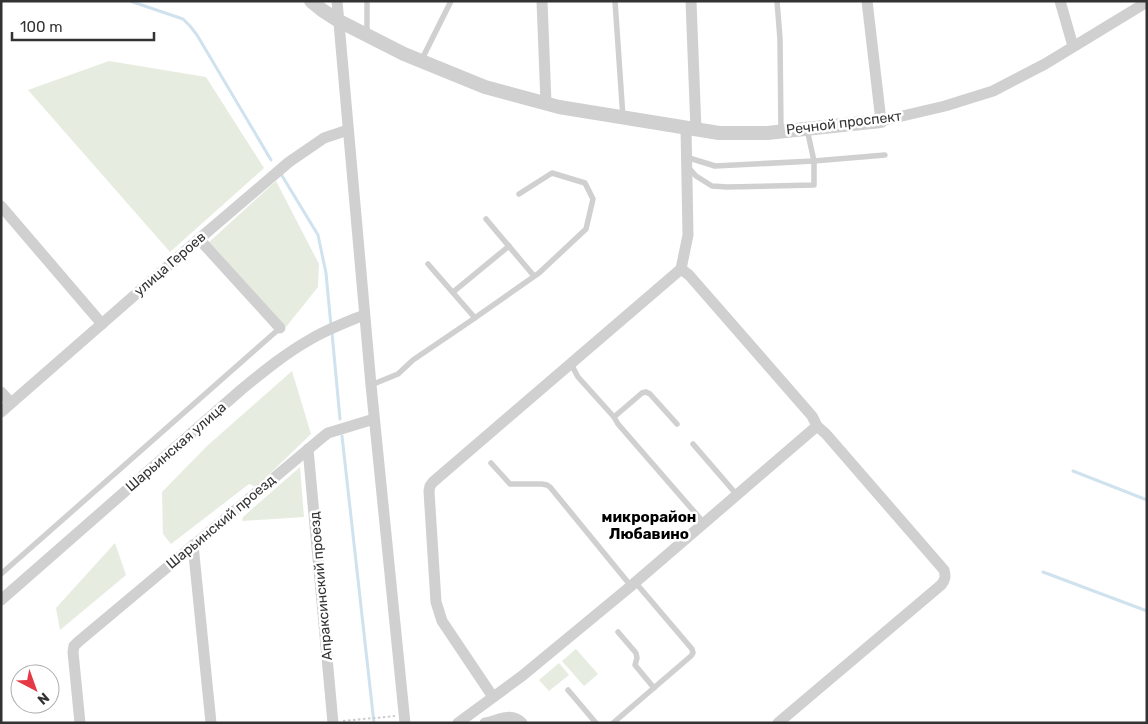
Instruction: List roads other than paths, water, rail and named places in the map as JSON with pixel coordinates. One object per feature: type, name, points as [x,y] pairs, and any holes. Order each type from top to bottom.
[{"type":"street","points":[[311,1],[339,21]]},
{"type":"street","points":[[337,1],[400,719]]},
{"type":"street","points":[[542,1],[546,103]]},
{"type":"street","points":[[493,697],[442,621],[436,602],[430,486],[681,269],[688,235],[686,162],[691,129],[691,1]]},
{"type":"street","points":[[867,1],[881,121]]},
{"type":"street","points":[[1060,1],[1073,46]]},
{"type":"street","name":"Речной проспект","points":[[339,21],[421,61],[485,87],[559,107],[719,133],[781,131],[881,121],[945,106],[993,91],[1045,64],[1147,2]]},
{"type":"street","name":"улица Героев","points":[[1,412],[289,162],[324,138],[348,130]]},
{"type":"street","points":[[1,206],[102,324]]},
{"type":"street","points":[[199,239],[280,328]]},
{"type":"street","points":[[681,269],[689,275],[752,346],[812,416],[817,426],[944,570],[946,576],[941,585],[778,723]]},
{"type":"street","name":"Шарьинская улица","points":[[1,600],[242,389],[276,362],[312,338],[364,315]]},
{"type":"street","points":[[1,392],[11,403]]},
{"type":"street","name":"Шарьинский проезд","points":[[80,723],[74,646],[328,432],[374,419]]},
{"type":"street","points":[[458,723],[522,676],[633,584],[817,426]]},
{"type":"street","name":"Апраксинский проезд","points":[[308,449],[333,722]]},
{"type":"street","points":[[193,545],[211,723]]},
{"type":"street","points":[[485,723],[513,716],[522,723]]},
{"type":"lane","points":[[367,1],[368,36]]},
{"type":"lane","points":[[421,61],[452,1]]},
{"type":"lane","points":[[615,1],[623,118]]},
{"type":"lane","points":[[777,1],[780,39],[781,131]]},
{"type":"lane","points":[[686,162],[696,176],[712,186],[814,184],[814,161],[807,129]]},
{"type":"lane","points":[[686,162],[715,166],[885,155]]},
{"type":"lane","points":[[371,385],[398,374],[413,360],[534,276],[586,229],[593,199],[585,184],[552,173],[520,194]]},
{"type":"lane","points":[[486,219],[534,276]]},
{"type":"lane","points":[[453,292],[509,246]]},
{"type":"lane","points":[[428,264],[475,318]]},
{"type":"lane","points":[[1,574],[280,328]]},
{"type":"lane","points":[[571,364],[578,377],[704,523]]},
{"type":"lane","points":[[614,417],[642,393],[646,392],[677,424]]},
{"type":"lane","points":[[693,444],[737,495]]},
{"type":"lane","points":[[490,463],[510,484],[542,484],[550,487],[633,584],[692,649],[693,653],[691,656],[613,723]]},
{"type":"lane","points":[[618,632],[636,653],[635,665],[654,688]]},
{"type":"lane","points":[[568,690],[596,723]]},
{"type":"waterway","points":[[130,1],[183,19],[190,26],[271,160]]},
{"type":"waterway","points":[[281,174],[318,235],[326,273],[331,326]]},
{"type":"waterway","points":[[332,333],[340,419]]},
{"type":"waterway","points":[[342,436],[374,723]]},
{"type":"waterway","points":[[1073,471],[1147,500]]},
{"type":"waterway","points":[[1043,572],[1147,611]]},
{"type":"district","name":"микрорайон Любавино","points":[[649,526]]}]
